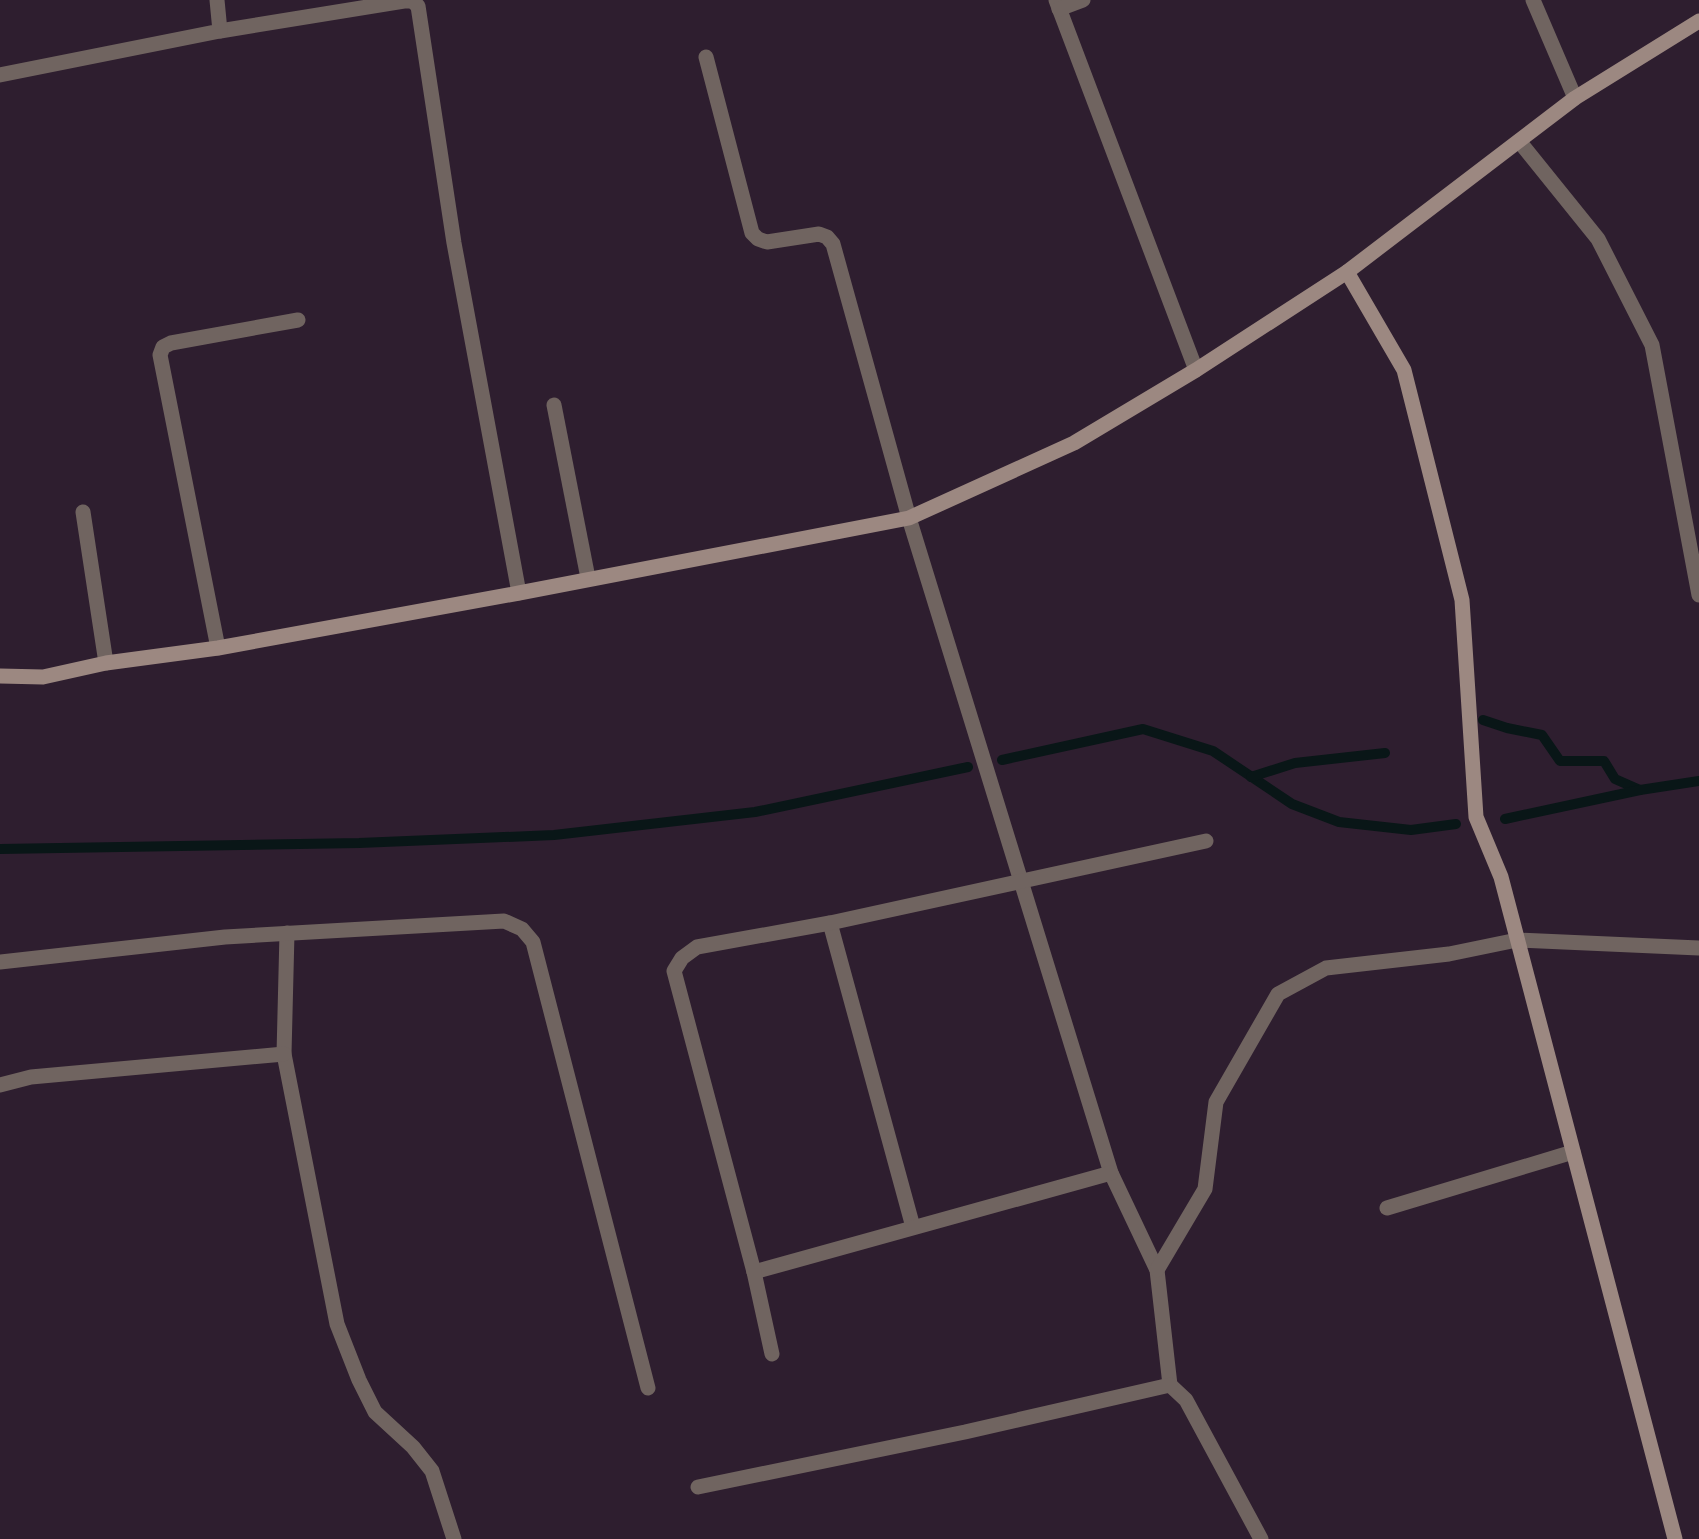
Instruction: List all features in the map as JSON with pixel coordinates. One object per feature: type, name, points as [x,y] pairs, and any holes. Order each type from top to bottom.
[{"type":"street","points":[[217,0],[220,31]]},
{"type":"street","points":[[1083,0],[1058,4],[1196,370]]},
{"type":"street","points":[[1533,0],[1575,98]]},
{"type":"street","points":[[0,75],[220,31],[404,1],[412,1],[418,6],[454,243],[519,593]]},
{"type":"street","points":[[0,676],[43,677],[106,663],[218,648],[909,518],[1074,443],[1196,370],[1347,272],[1575,98],[1699,21]]},
{"type":"street","points":[[706,57],[752,232],[758,240],[767,242],[819,234],[827,237],[834,244],[909,518],[1111,1173],[1157,1270],[1170,1385],[1186,1400],[1262,1539]]},
{"type":"street","points":[[1519,141],[1598,239],[1652,345],[1699,595]]},
{"type":"street","points":[[1347,272],[1404,370],[1462,600],[1476,817],[1501,878],[1675,1539]]},
{"type":"street","points":[[218,648],[160,355],[163,347],[171,343],[298,321]]},
{"type":"street","points":[[554,405],[588,578]]},
{"type":"street","points":[[83,512],[106,663]]},
{"type":"street","points":[[772,1354],[754,1272],[674,971],[682,958],[697,947],[830,923],[1206,841]]},
{"type":"street","points":[[0,962],[225,937],[286,933],[504,921],[522,929],[533,942],[648,1388]]},
{"type":"street","points":[[830,923],[913,1227]]},
{"type":"street","points":[[286,933],[284,1054],[337,1324],[358,1380],[375,1412],[413,1447],[432,1471],[454,1539]]},
{"type":"street","points":[[1157,1270],[1205,1189],[1216,1102],[1278,994],[1326,968],[1449,954],[1517,940],[1699,948]]},
{"type":"street","points":[[0,1085],[31,1077],[284,1054]]},
{"type":"street","points":[[1387,1208],[1573,1152]]},
{"type":"street","points":[[754,1272],[1111,1173]]},
{"type":"street","points":[[698,1487],[965,1432],[1170,1385]]},
{"type":"waterway","points":[[1483,720],[1507,728],[1542,735],[1560,761],[1604,761],[1615,779],[1640,790]]},
{"type":"waterway","points":[[1002,760],[1143,729],[1213,751],[1292,804],[1339,822],[1411,830],[1456,824]]},
{"type":"waterway","points":[[1251,777],[1295,763],[1385,753]]},
{"type":"waterway","points":[[0,849],[359,843],[554,835],[755,812],[968,767]]},
{"type":"waterway","points":[[1505,819],[1640,790],[1699,781]]}]
